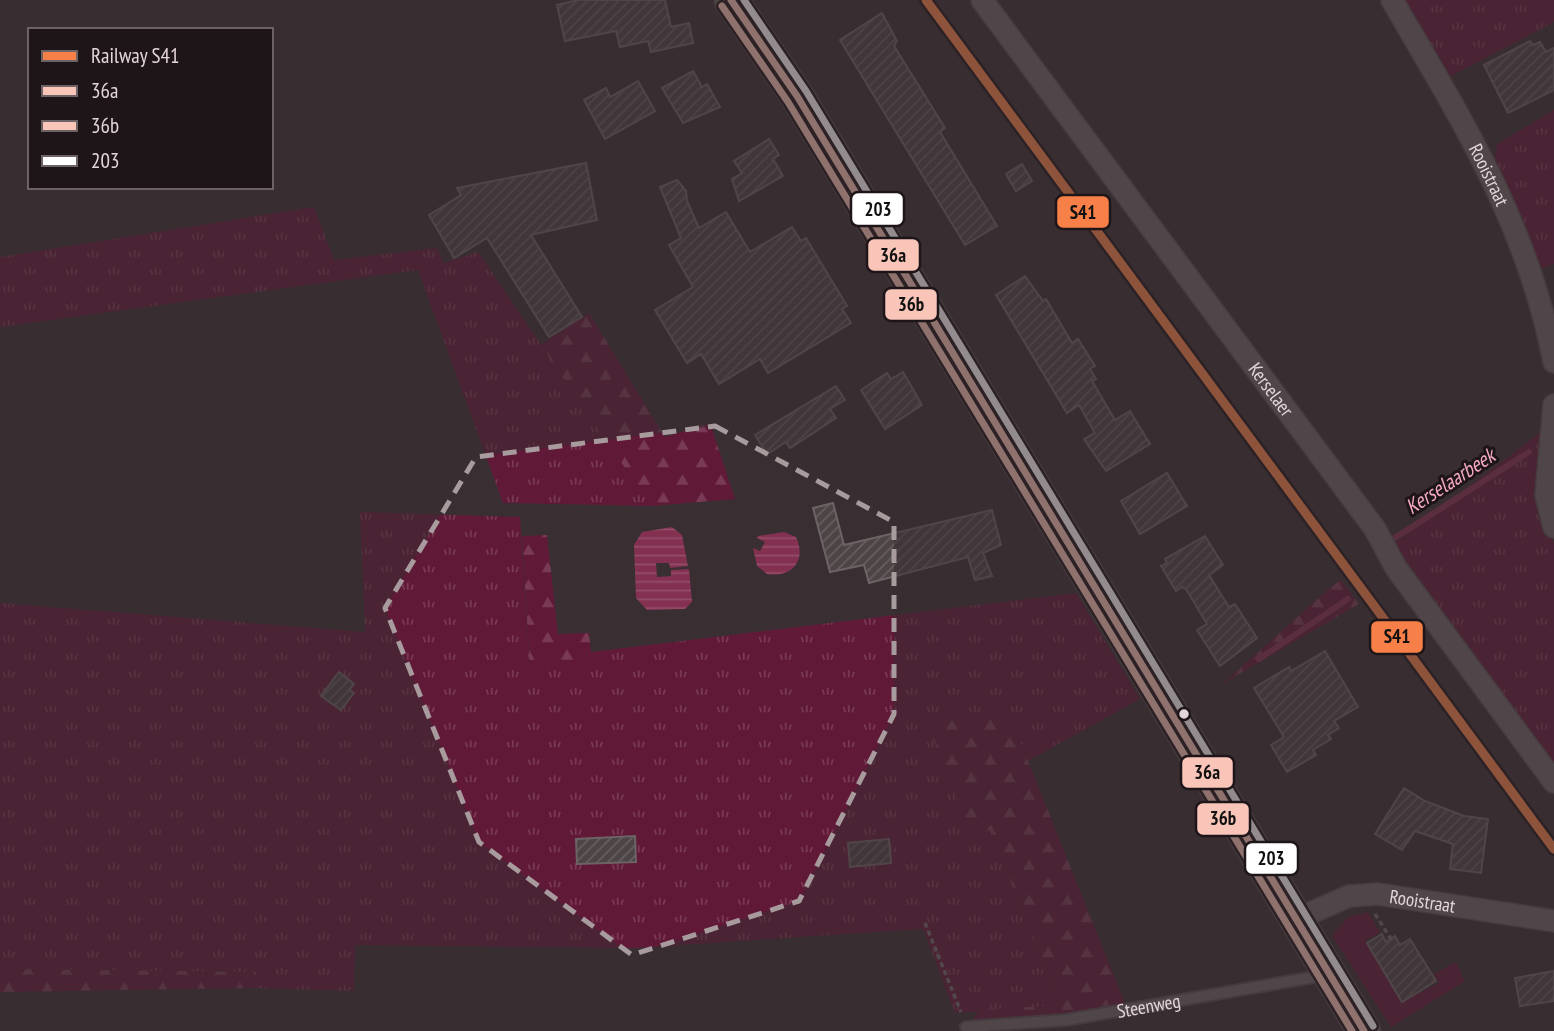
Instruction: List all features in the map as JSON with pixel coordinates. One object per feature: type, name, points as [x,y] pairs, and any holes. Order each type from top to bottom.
[{"type":"main road","points":[[731,0],[804,108],[1364,1031]]},
{"type":"street","name":"Kerselaer","points":[[982,0],[1375,529],[1396,568],[1554,782]]},
{"type":"street","name":"Rooistraat","points":[[1392,0],[1490,172],[1514,226],[1538,292],[1554,362]]},
{"type":"street","points":[[1554,405],[1546,495],[1554,527]]},
{"type":"street","name":"Rooistraat","points":[[1297,919],[1335,901],[1378,894],[1554,921]]},
{"type":"lane","name":"Steenweg","points":[[966,1027],[1066,1020],[1329,974]]},
{"type":"path","points":[[925,923],[966,1027]]},
{"type":"highlighted area","points":[[715,426],[894,522],[894,714],[799,901],[632,955],[479,842],[385,608],[476,457]]},
{"type":"green space","points":[[1402,0],[1554,0],[1554,22],[1449,77]]},
{"type":"green space","points":[[1554,110],[1554,264],[1542,269],[1495,158],[1497,144]]},
{"type":"green space","points":[[314,207],[334,260],[437,248],[444,263],[478,252],[651,506],[503,503],[418,270],[0,327],[0,257]]},
{"type":"green space","points":[[589,313],[665,437],[710,423],[735,499],[651,506],[541,345]]},
{"type":"green space","points":[[1545,429],[1542,504],[1554,544],[1554,766],[1394,544]]},
{"type":"green space","points":[[360,512],[520,517],[530,670],[591,662],[591,652],[1076,593],[1140,699],[1028,761],[1009,716],[972,835],[991,830],[1060,1006],[955,1013],[923,929],[635,948],[355,945],[354,991],[257,988],[256,972],[0,969],[0,603],[365,632]]},
{"type":"green space","points":[[547,535],[558,634],[589,633],[592,662],[530,670],[522,536]]},
{"type":"green space","points":[[1341,580],[1359,604],[1222,684],[1331,587]]},
{"type":"green space","points":[[951,713],[1010,716],[1124,1001],[1127,1017],[966,1031],[979,1010],[1060,1005],[991,830],[972,835],[926,721]]},
{"type":"green space","points":[[1368,912],[1380,932],[1365,941],[1402,1002],[1439,983],[1434,974],[1456,962],[1465,981],[1391,1027],[1332,936],[1348,917]]},
{"type":"green space","points":[[0,969],[256,972],[257,988],[0,992]]},
{"type":"shaded area","points":[[672,527],[682,535],[688,566],[670,568],[669,563],[656,563],[657,577],[671,576],[671,570],[689,569],[692,602],[685,609],[647,610],[636,598],[634,545],[642,532]]},
{"type":"shaded area","points":[[784,532],[796,537],[800,553],[798,560],[795,566],[784,573],[767,574],[757,566],[753,548],[760,551],[765,542],[757,538]]},
{"type":"building","points":[[578,0],[665,0],[671,27],[689,23],[693,43],[651,52],[648,41],[620,47],[616,31],[565,41],[557,5]]},
{"type":"building","points":[[882,13],[897,41],[894,46],[945,128],[940,132],[997,226],[965,245],[840,40]]},
{"type":"building","points":[[1530,41],[1533,45],[1540,42],[1546,52],[1554,48],[1554,90],[1508,113],[1484,65]]},
{"type":"building","points":[[693,71],[702,87],[707,84],[720,107],[683,123],[662,88]]},
{"type":"building","points":[[638,81],[655,111],[605,139],[584,100],[606,88],[610,97]]},
{"type":"building","points":[[769,139],[779,155],[773,159],[783,176],[739,201],[732,179],[742,173],[734,161]]},
{"type":"building","points":[[586,163],[597,220],[531,235],[582,317],[549,337],[487,238],[454,258],[429,215],[461,195],[457,188]]},
{"type":"building","points":[[1022,164],[1032,181],[1016,191],[1006,174]]},
{"type":"building","points":[[677,180],[686,191],[687,201],[699,228],[726,212],[750,252],[792,227],[801,241],[806,238],[847,306],[842,309],[851,323],[768,373],[760,359],[719,384],[701,354],[687,363],[655,310],[693,287],[669,245],[681,238],[660,187]]},
{"type":"building","points":[[1025,276],[1043,301],[1046,299],[1072,343],[1078,339],[1095,366],[1090,369],[1096,379],[1092,381],[1115,420],[1130,411],[1150,444],[1106,471],[1084,439],[1095,433],[1079,405],[1067,413],[996,295]]},
{"type":"building","points":[[903,372],[922,405],[885,429],[861,390],[887,373],[891,379]]},
{"type":"building","points":[[836,386],[845,400],[830,409],[836,418],[790,448],[786,442],[767,454],[755,435]]},
{"type":"building","points":[[1167,473],[1187,506],[1140,534],[1121,501]]},
{"type":"building","points":[[833,503],[844,545],[992,510],[1001,545],[983,553],[992,576],[975,580],[968,557],[869,583],[864,565],[830,572],[813,508]]},
{"type":"building","points":[[1205,536],[1223,565],[1209,575],[1229,607],[1235,604],[1257,638],[1220,666],[1197,630],[1207,624],[1186,589],[1182,587],[1176,591],[1161,566],[1167,563],[1165,559]]},
{"type":"building","points":[[1325,651],[1358,707],[1334,721],[1339,728],[1328,735],[1331,739],[1313,750],[1316,755],[1287,772],[1271,745],[1284,737],[1254,688],[1289,667],[1291,671]]},
{"type":"building","points":[[339,672],[354,684],[349,690],[354,693],[341,710],[321,696]]},
{"type":"building","points":[[1404,788],[1425,801],[1464,816],[1488,819],[1481,873],[1450,869],[1453,844],[1415,831],[1402,850],[1375,834]]},
{"type":"building","points":[[635,836],[636,862],[577,864],[576,839]]},
{"type":"building","points":[[889,839],[891,863],[850,867],[848,843]]},
{"type":"building","points":[[1382,934],[1386,942],[1395,936],[1400,945],[1410,939],[1436,981],[1402,1002],[1367,943]]},
{"type":"building","points":[[1554,971],[1554,1001],[1520,1006],[1515,978]]},
{"type":"waterway","name":"Kerselaarbeek","points":[[1390,541],[1529,452]]},
{"type":"waterway","name":"Kerselaarbeek","points":[[1259,659],[1348,599]]},
{"type":"rail line","name":"S41","points":[[926,0],[1554,849]]},
{"type":"transit line","name":"36a","points":[[731,0],[797,96],[1364,1031]]},
{"type":"transit line","name":"203","points":[[744,0],[806,91],[1373,1026]]},
{"type":"transit line","name":"36b","points":[[722,6],[788,102],[1352,1031]]}]
